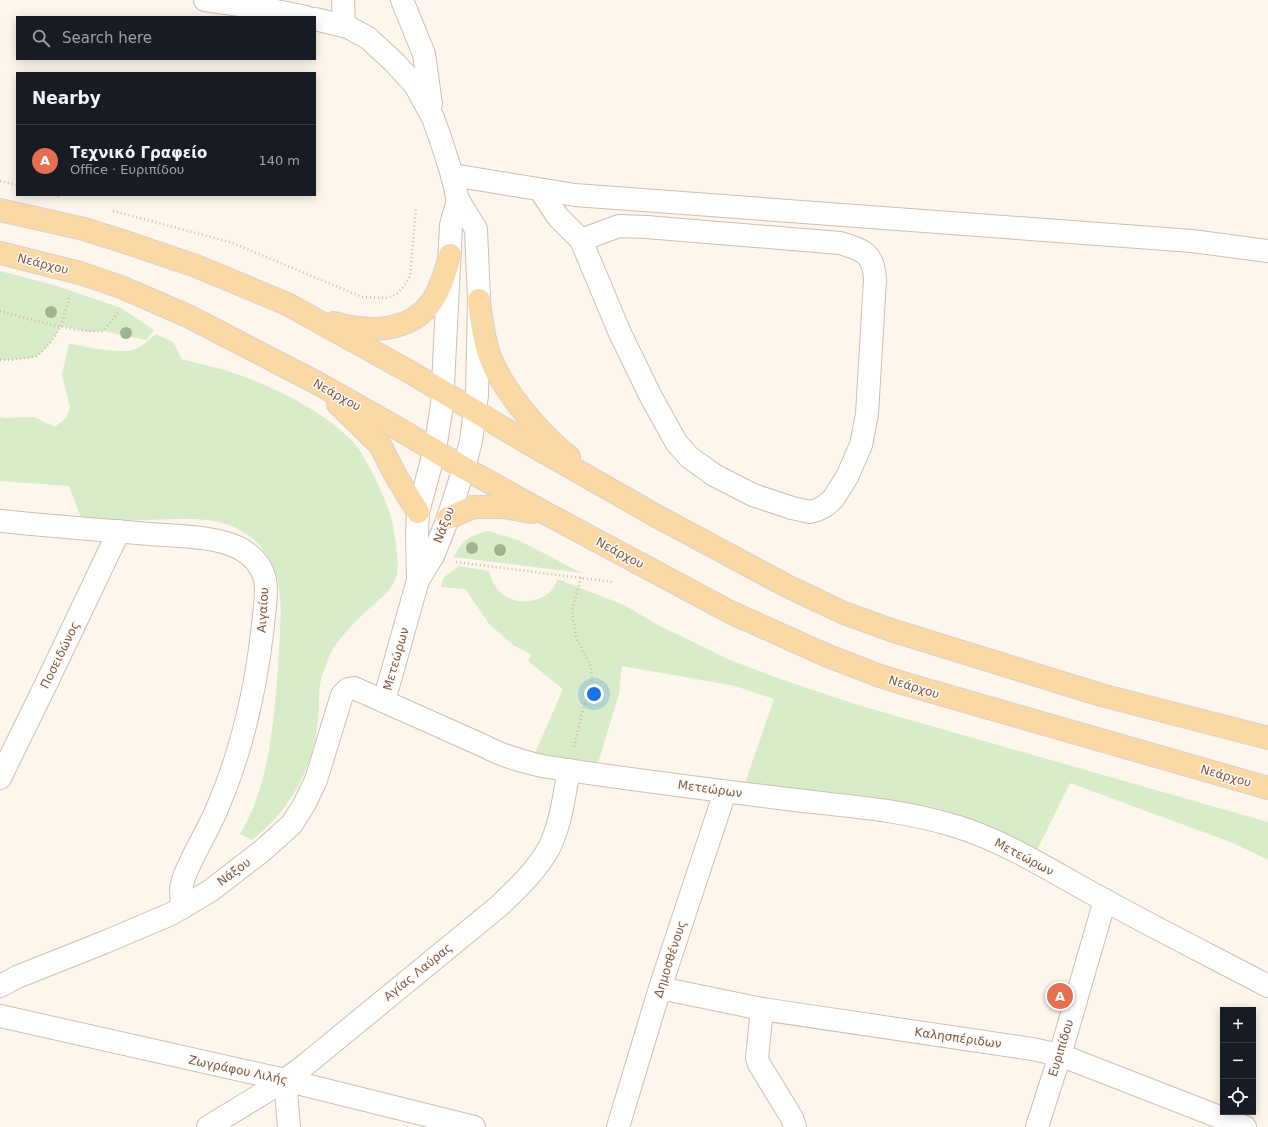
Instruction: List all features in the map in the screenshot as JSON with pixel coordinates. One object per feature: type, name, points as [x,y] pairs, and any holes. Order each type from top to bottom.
[{"type":"main road","points":[[0,210],[84,229],[122,241],[196,266],[324,320],[344,326],[363,329],[382,329],[399,326],[415,317],[432,302],[443,279],[450,255]]},
{"type":"main road","name":"Νεάρχου","points":[[0,253],[80,273],[128,289],[188,316],[319,384],[435,449],[464,468],[730,612],[801,645],[852,666],[937,694],[1268,788]]},
{"type":"main road","points":[[479,300],[482,323],[489,354],[506,388],[529,417],[562,451],[618,494]]},
{"type":"main road","points":[[286,304],[443,391],[523,440],[618,494],[789,587],[850,616],[1101,695],[1268,738]]},
{"type":"main road","points":[[319,384],[380,445],[397,478],[418,512]]},
{"type":"main road","points":[[448,518],[473,507],[504,507],[548,514]]},
{"type":"street","points":[[205,0],[261,8],[301,16]]},
{"type":"street","points":[[343,0],[344,26]]},
{"type":"street","points":[[402,0],[424,54],[433,118]]},
{"type":"street","points":[[316,19],[344,26],[357,31],[368,38],[395,63],[415,85],[433,118],[452,175],[458,200]]},
{"type":"street","points":[[452,175],[575,195],[1192,241],[1268,251]]},
{"type":"street","points":[[540,190],[558,217],[581,240],[619,330],[650,395],[676,442],[688,457],[714,475],[731,484],[753,495],[781,505],[810,512],[818,510],[833,499],[848,477],[861,445],[867,414],[875,280],[872,263],[864,252],[859,248],[840,243],[646,227],[619,226],[581,240]]},
{"type":"street","name":"Μετεώρων","points":[[458,200],[451,225],[443,391],[440,417],[435,449],[418,512],[418,580],[384,701],[506,756],[542,766],[725,792],[878,810],[954,825],[995,841],[1268,986]]},
{"type":"street","name":"Νάξου","points":[[418,580],[432,556],[448,518],[471,441],[476,410],[479,300],[476,229],[458,200]]},
{"type":"street","name":"Αιγαίου","points":[[0,521],[207,540],[232,545],[245,552],[257,562],[265,581],[264,610],[258,664],[243,738],[217,809],[184,877],[181,888],[182,908]]},
{"type":"street","name":"Ποσειδώνος","points":[[0,778],[52,673],[119,531]]},
{"type":"street","name":"Νάξου","points":[[0,986],[17,977],[171,914],[216,886],[280,836],[299,815],[316,780],[344,691],[348,688],[354,688],[384,701]]},
{"type":"street","name":"Αγίας Λαύρας","points":[[208,1127],[285,1080],[323,1051],[499,906],[515,891],[540,863],[549,848],[560,816],[569,770]]},
{"type":"street","name":"Δημοσθένους","points":[[618,1127],[660,988],[725,792]]},
{"type":"street","name":"Ευριπίδου","points":[[1037,1127],[1060,1055],[1105,900]]},
{"type":"street","name":"Καλησπέριδων","points":[[660,988],[762,1009],[1032,1049],[1060,1055],[1245,1127]]},
{"type":"street","points":[[762,1009],[757,1058],[759,1064],[792,1118],[795,1127]]},
{"type":"street","name":"Ζωγράφου Λιλής","points":[[0,1016],[285,1080],[474,1127]]},
{"type":"street","points":[[285,1080],[289,1127]]},
{"type":"path","points":[[0,181],[16,185]]},
{"type":"path","points":[[58,196],[62,197]]},
{"type":"path","points":[[108,209],[230,242],[362,297],[387,298],[397,294],[410,276],[416,207]]},
{"type":"path","points":[[0,360],[12,360],[37,356],[52,341],[61,326],[71,291]]},
{"type":"path","points":[[0,311],[91,332],[103,331],[121,308]]},
{"type":"path","points":[[450,562],[614,582]]},
{"type":"path","points":[[569,770],[581,717],[592,682],[591,667],[576,637],[572,611],[581,577]]},
{"type":"green space","points":[[0,271],[54,285],[121,308],[154,330],[146,340],[103,331],[91,332],[61,326],[47,346],[37,356],[25,359],[0,360]]},
{"type":"green space","points":[[156,334],[173,342],[182,359],[230,372],[274,389],[304,405],[332,423],[344,433],[360,451],[382,492],[390,514],[393,528],[398,565],[396,578],[388,591],[353,625],[330,654],[323,672],[319,694],[319,716],[311,755],[305,772],[288,802],[278,816],[252,840],[240,834],[259,793],[270,746],[280,633],[281,605],[279,586],[275,571],[266,553],[258,543],[248,535],[237,528],[225,524],[199,519],[82,520],[69,486],[0,481],[0,417],[34,417],[55,427],[66,418],[70,408],[62,374],[69,344],[125,351],[139,348]]},
{"type":"green space","points":[[488,531],[518,540],[582,573],[453,557],[467,539]]},
{"type":"green space","points":[[459,566],[489,571],[499,591],[508,598],[516,600],[534,600],[542,597],[549,593],[554,587],[557,579],[624,605],[658,625],[730,660],[789,682],[858,705],[1268,822],[1268,860],[1233,843],[1070,783],[1037,850],[982,824],[957,814],[932,807],[864,796],[745,783],[774,699],[735,686],[622,666],[619,694],[598,763],[535,753],[563,689],[528,661],[532,655],[513,645],[490,625],[465,589],[441,587],[443,578]]},
{"type":"place","name":"Τεχνικό Γραφείο","points":[[1060,996]]}]
